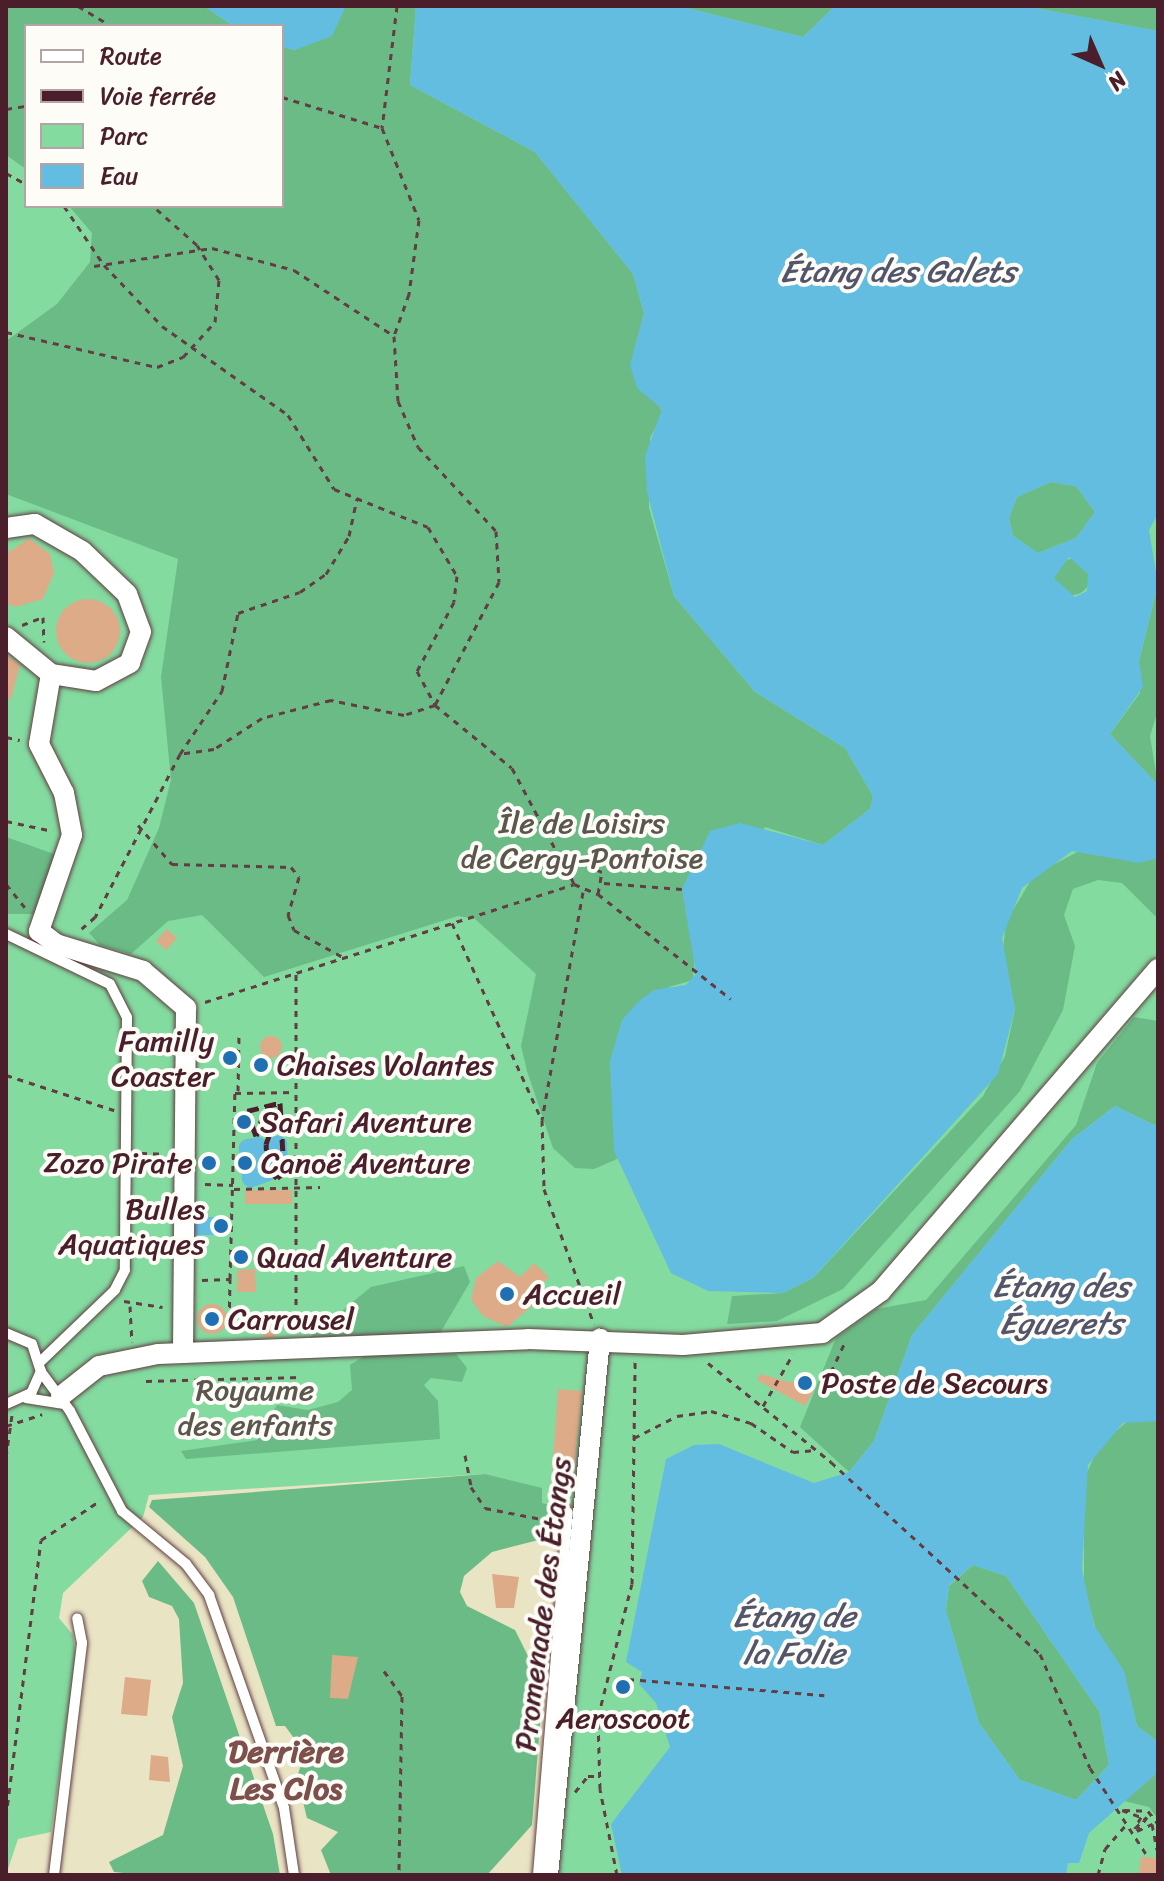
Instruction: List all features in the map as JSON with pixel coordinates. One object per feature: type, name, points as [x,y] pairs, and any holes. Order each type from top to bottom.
[{"type":"street","points":[[6,528],[35,524],[57,533],[107,572],[137,613],[141,640],[122,671],[96,681],[44,669],[6,637]]},
{"type":"street","points":[[44,669],[39,744],[64,793],[72,835],[39,931],[56,944],[143,971],[186,1008],[183,1353]]},
{"type":"street","points":[[63,1402],[82,1375],[133,1357],[600,1339],[683,1345],[803,1337],[841,1323],[899,1270],[1158,969]]},
{"type":"street","name":"Promenade des Étangs","points":[[548,1875],[600,1339]]},
{"type":"lane","points":[[6,934],[118,990],[127,1017],[123,1277],[41,1367],[26,1398]]},
{"type":"lane","points":[[6,1333],[28,1341],[112,1494],[209,1595],[284,1808],[294,1875]]},
{"type":"lane","points":[[8,1404],[26,1398],[63,1402]]},
{"type":"lane","name":"Promenade des Étangs","points":[[538,1875],[567,1516]]},
{"type":"lane","points":[[54,1875],[82,1643],[77,1618]]},
{"type":"path","points":[[78,6],[108,24]]},
{"type":"path","points":[[180,754],[214,749],[262,718],[331,700],[404,715],[435,705],[499,582],[496,531],[418,447],[398,401],[394,336],[409,294],[419,220],[382,128],[397,6]]},
{"type":"path","points":[[284,98],[382,128]]},
{"type":"path","points":[[6,173],[24,183]]},
{"type":"path","points":[[65,208],[104,265],[190,349],[281,408],[334,489],[428,527],[457,576],[454,602],[417,671],[435,705],[512,768],[574,884],[583,892],[598,894],[685,970],[731,999]]},
{"type":"path","points":[[6,332],[157,367],[190,349],[215,322],[219,280],[200,250],[155,208]]},
{"type":"path","points":[[94,266],[200,250],[294,270],[394,336]]},
{"type":"path","points":[[56,944],[95,917],[138,825],[222,691],[238,613],[300,592],[326,574],[349,536],[357,499]]},
{"type":"path","points":[[6,637],[43,617],[48,626],[44,669]]},
{"type":"path","points":[[6,821],[72,835]]},
{"type":"path","points":[[138,825],[145,843],[172,864],[291,867],[299,877],[288,915],[294,930],[344,957]]},
{"type":"path","points":[[574,884],[567,867],[580,857],[602,872],[604,883],[598,894]]},
{"type":"path","points":[[604,883],[682,889]]},
{"type":"path","points":[[186,1008],[574,884]]},
{"type":"path","points":[[583,892],[542,1120],[544,1189],[600,1339]]},
{"type":"path","points":[[452,923],[542,1120]]},
{"type":"path","points":[[296,972],[296,1351]]},
{"type":"path","points":[[229,1352],[239,1035]]},
{"type":"path","points":[[6,1075],[127,1110]]},
{"type":"path","points":[[238,1091],[295,1092]]},
{"type":"path","points":[[140,1153],[171,1154]]},
{"type":"path","points":[[185,1184],[320,1187]]},
{"type":"path","points":[[182,1280],[230,1279]]},
{"type":"path","points":[[130,1306],[133,1357]]},
{"type":"path","points":[[831,1372],[848,1335],[841,1323]]},
{"type":"path","points":[[763,1406],[803,1337]]},
{"type":"path","points":[[617,1875],[599,1776],[599,1703],[632,1584],[635,1342]]},
{"type":"path","points":[[683,1345],[831,1462],[1046,1663],[1096,1776],[1121,1808],[1126,1825],[1148,1857]]},
{"type":"path","points":[[146,1381],[301,1377]]},
{"type":"path","points":[[6,1426],[33,1422],[63,1402]]},
{"type":"path","points":[[6,1457],[13,1427],[8,1404]]},
{"type":"path","points":[[634,1438],[677,1416],[711,1411],[751,1423],[793,1452],[816,1450]]},
{"type":"path","points":[[465,1455],[471,1487],[485,1508],[567,1516]]},
{"type":"path","points":[[6,1475],[6,1488]]},
{"type":"path","points":[[6,1817],[41,1540],[112,1494]]},
{"type":"path","points":[[384,1671],[402,1696],[399,1875]]},
{"type":"path","points":[[628,1679],[824,1695]]},
{"type":"path","points":[[588,1776],[599,1776]]},
{"type":"path","points":[[1121,1808],[1148,1811],[1158,1824]]},
{"type":"path","points":[[1121,1808],[1141,1817],[1135,1828],[1147,1817],[1137,1831],[1152,1824],[1157,1850]]},
{"type":"path","points":[[1098,1875],[1105,1849],[1126,1825]]},
{"type":"green space","name":"Île de Loisirs de Cergy-Pontoise","points":[[6,6],[1158,6],[1158,1875],[544,1875],[577,1507],[542,1503],[485,1474],[149,1495],[143,1517],[63,1593],[59,1618],[73,1635],[76,1659],[51,1832],[18,1839],[6,1875]]},
{"type":"green space","points":[[6,6],[204,6],[230,24],[24,24],[24,168],[6,155]]},
{"type":"green space","points":[[346,6],[416,6],[410,85],[535,152],[633,274],[644,313],[633,356],[663,413],[650,438],[649,508],[674,596],[755,692],[845,748],[873,796],[870,809],[823,845],[765,827],[695,948],[693,980],[669,987],[610,1061],[617,1159],[594,1169],[575,1168],[553,1148],[527,1071],[521,1046],[536,974],[475,919],[458,916],[264,977],[202,915],[168,921],[131,954],[100,945],[89,933],[127,900],[159,828],[171,780],[161,677],[178,559],[6,494],[6,341],[57,304],[90,262],[92,233],[71,208],[284,208],[284,47],[295,50]]},
{"type":"green space","points":[[679,6],[835,6],[803,37]]},
{"type":"green space","points":[[1024,6],[1158,6],[1158,31]]},
{"type":"green space","points":[[1051,482],[1076,486],[1095,512],[1076,538],[1038,553],[1013,536],[1009,518],[1017,497]]},
{"type":"green space","points":[[1072,559],[1085,564],[1090,577],[1085,590],[1072,595],[1059,590],[1054,577],[1059,564]]},
{"type":"green space","points":[[1158,584],[1158,710],[1150,736],[1158,785],[1110,734],[1140,693],[1139,661]]},
{"type":"green space","points":[[6,837],[57,855],[37,914],[6,914]]},
{"type":"green space","points":[[1083,849],[1158,858],[1158,919],[1122,883],[1098,880],[1073,889],[1064,915],[1075,946],[1063,1010],[1020,1091],[843,1289],[777,1321],[727,1324],[732,1296],[783,1293],[813,1278],[983,1096],[1005,1056],[1015,1009],[1003,950],[1006,922],[1034,875]]},
{"type":"green space","points":[[1134,1017],[1158,1021],[1158,1127],[1115,1106],[1072,1139],[912,1335],[874,1441],[849,1472],[800,1427],[836,1338],[876,1309],[926,1300],[1076,1125],[1097,1063]]},
{"type":"green space","points":[[464,1266],[470,1282],[439,1335],[303,1343],[371,1287]]},
{"type":"green space","points":[[456,1354],[467,1368],[462,1382],[431,1378],[424,1385],[438,1401],[440,1439],[186,1459],[181,1451],[257,1440],[277,1405],[308,1410],[338,1402],[352,1390],[350,1365],[366,1355]]},
{"type":"green space","points":[[1130,1419],[1158,1421],[1158,1742],[1137,1726],[1124,1672],[1097,1633],[1084,1588],[1084,1479],[1099,1446]]},
{"type":"green space","points":[[485,1474],[542,1488],[542,1503],[556,1505],[554,1536],[492,1552],[464,1576],[460,1592],[467,1606],[515,1630],[543,1686],[532,1825],[487,1875],[331,1875],[321,1850],[338,1832],[307,1818],[297,1777],[305,1753],[285,1726],[276,1726],[233,1597],[205,1557],[149,1507],[152,1500]]},
{"type":"green space","points":[[158,1561],[194,1603],[273,1834],[280,1875],[133,1874],[114,1872],[109,1862],[163,1835],[183,1766],[172,1717],[183,1683],[179,1619],[172,1606],[149,1597],[142,1581]]},
{"type":"green space","points":[[973,1565],[1006,1576],[1099,1711],[1109,1765],[1076,1800],[1020,1780],[979,1723],[946,1611],[949,1586]]},
{"type":"green space","points":[[1158,1772],[1158,1819],[1149,1807],[1124,1801]]},
{"type":"water","points":[[204,6],[346,6],[332,36],[295,50],[284,47],[284,24],[230,24]]},
{"type":"water","name":"Étang des Galets","points":[[416,6],[679,6],[803,37],[835,6],[1024,6],[1158,31],[1158,514],[1149,530],[1158,584],[1139,661],[1143,687],[1110,734],[1158,785],[1158,858],[1139,863],[1072,851],[1022,888],[1002,938],[1015,1009],[998,1074],[813,1278],[783,1293],[708,1291],[671,1273],[614,1151],[610,1061],[622,1020],[638,1002],[654,990],[686,985],[696,974],[682,889],[710,831],[740,823],[823,845],[870,809],[873,796],[845,748],[755,692],[674,596],[647,492],[645,456],[662,409],[637,388],[630,365],[644,313],[633,274],[535,152],[410,85]],"holes":[[[1051,482],[1076,486],[1095,512],[1076,538],[1038,553],[1013,536],[1009,518],[1017,497]],[[1069,557],[1088,574],[1087,591],[1075,597],[1054,578]]]},
{"type":"water","name":"Étang de la Folie","points":[[1115,1106],[1158,1127],[1158,1421],[1123,1423],[1088,1465],[1082,1570],[1094,1625],[1124,1671],[1137,1726],[1158,1742],[1158,1772],[1089,1833],[1079,1863],[1068,1863],[1066,1875],[622,1875],[611,1824],[670,1747],[656,1703],[639,1684],[642,1672],[626,1662],[666,1459],[694,1445],[719,1444],[814,1483],[849,1472],[874,1441],[912,1335],[1072,1139]],"holes":[[[973,1565],[1006,1576],[1099,1711],[1109,1765],[1076,1800],[1020,1780],[979,1723],[946,1611],[949,1585]]]},
{"type":"water","points":[[193,1217],[220,1217],[219,1235],[193,1235]]},
{"type":"building","points":[[29,538],[50,554],[54,573],[43,599],[15,607],[6,603],[6,554]]},
{"type":"building","points":[[88,599],[106,605],[114,613],[120,631],[114,649],[106,657],[88,663],[70,657],[62,649],[56,631],[62,613],[70,605]]},
{"type":"building","points":[[6,654],[20,665],[11,699],[6,698]]},
{"type":"building","points":[[167,929],[177,938],[166,950],[156,941]]},
{"type":"building","points":[[271,1036],[279,1039],[282,1047],[279,1055],[271,1058],[263,1055],[260,1047],[263,1039]]},
{"type":"building","points":[[245,1190],[292,1190],[292,1204],[245,1204]]},
{"type":"building","name":"Accueil","points":[[498,1261],[520,1277],[534,1263],[549,1277],[536,1291],[539,1300],[507,1327],[483,1316],[471,1300],[476,1278]]},
{"type":"building","points":[[255,1269],[256,1292],[237,1292],[237,1270]]},
{"type":"building","name":"Carrousel","points":[[212,1304],[223,1308],[227,1319],[223,1330],[212,1334],[201,1330],[197,1319],[201,1308]]},
{"type":"building","points":[[269,1320],[278,1329],[269,1338],[260,1329]]},
{"type":"building","points":[[760,1374],[814,1390],[805,1406],[757,1380]]},
{"type":"building","points":[[558,1389],[582,1391],[572,1490],[551,1488]]},
{"type":"building","points":[[492,1574],[519,1577],[514,1608],[496,1608]]},
{"type":"building","points":[[332,1655],[358,1657],[348,1699],[330,1698]]},
{"type":"building","points":[[125,1677],[151,1680],[147,1716],[121,1714]]},
{"type":"building","points":[[151,1755],[168,1757],[170,1782],[149,1780]]},
{"type":"building","points":[[1141,1857],[1158,1858],[1158,1875],[1139,1875]]},
{"type":"waterway","points":[[278,1145],[279,1168],[251,1178],[248,1148],[258,1146],[262,1159],[271,1159],[278,1145]]},
{"type":"railway","points":[[280,1103],[284,1172],[277,1178],[267,1168],[266,1144],[276,1117],[264,1112],[256,1136],[247,1111],[280,1103]]},
{"type":"place","name":"Familly Coaster","points":[[230,1058]]},
{"type":"place","name":"Chaises Volantes","points":[[261,1065]]},
{"type":"place","name":"Safari Aventure","points":[[244,1122]]},
{"type":"place","name":"Zozo Pirate","points":[[209,1163]]},
{"type":"place","name":"Canoë Aventure","points":[[245,1163]]},
{"type":"place","name":"Bulles Aquatiques","points":[[221,1226]]},
{"type":"place","name":"Quad Aventure","points":[[241,1257]]},
{"type":"place","name":"Accueil","points":[[507,1294]]},
{"type":"place","name":"Carrousel","points":[[212,1319]]},
{"type":"place","name":"Poste de Secours","points":[[805,1383]]},
{"type":"place","name":"Aeroscoot","points":[[623,1687]]},
{"type":"district","name":"Derrière Les Clos","points":[[286,1772]]},
{"type":"water label","name":"Étang des Éguerets","points":[[1061,1306]]},
{"type":"park label","name":"Royaume des enfants","points":[[255,1407]]}]
